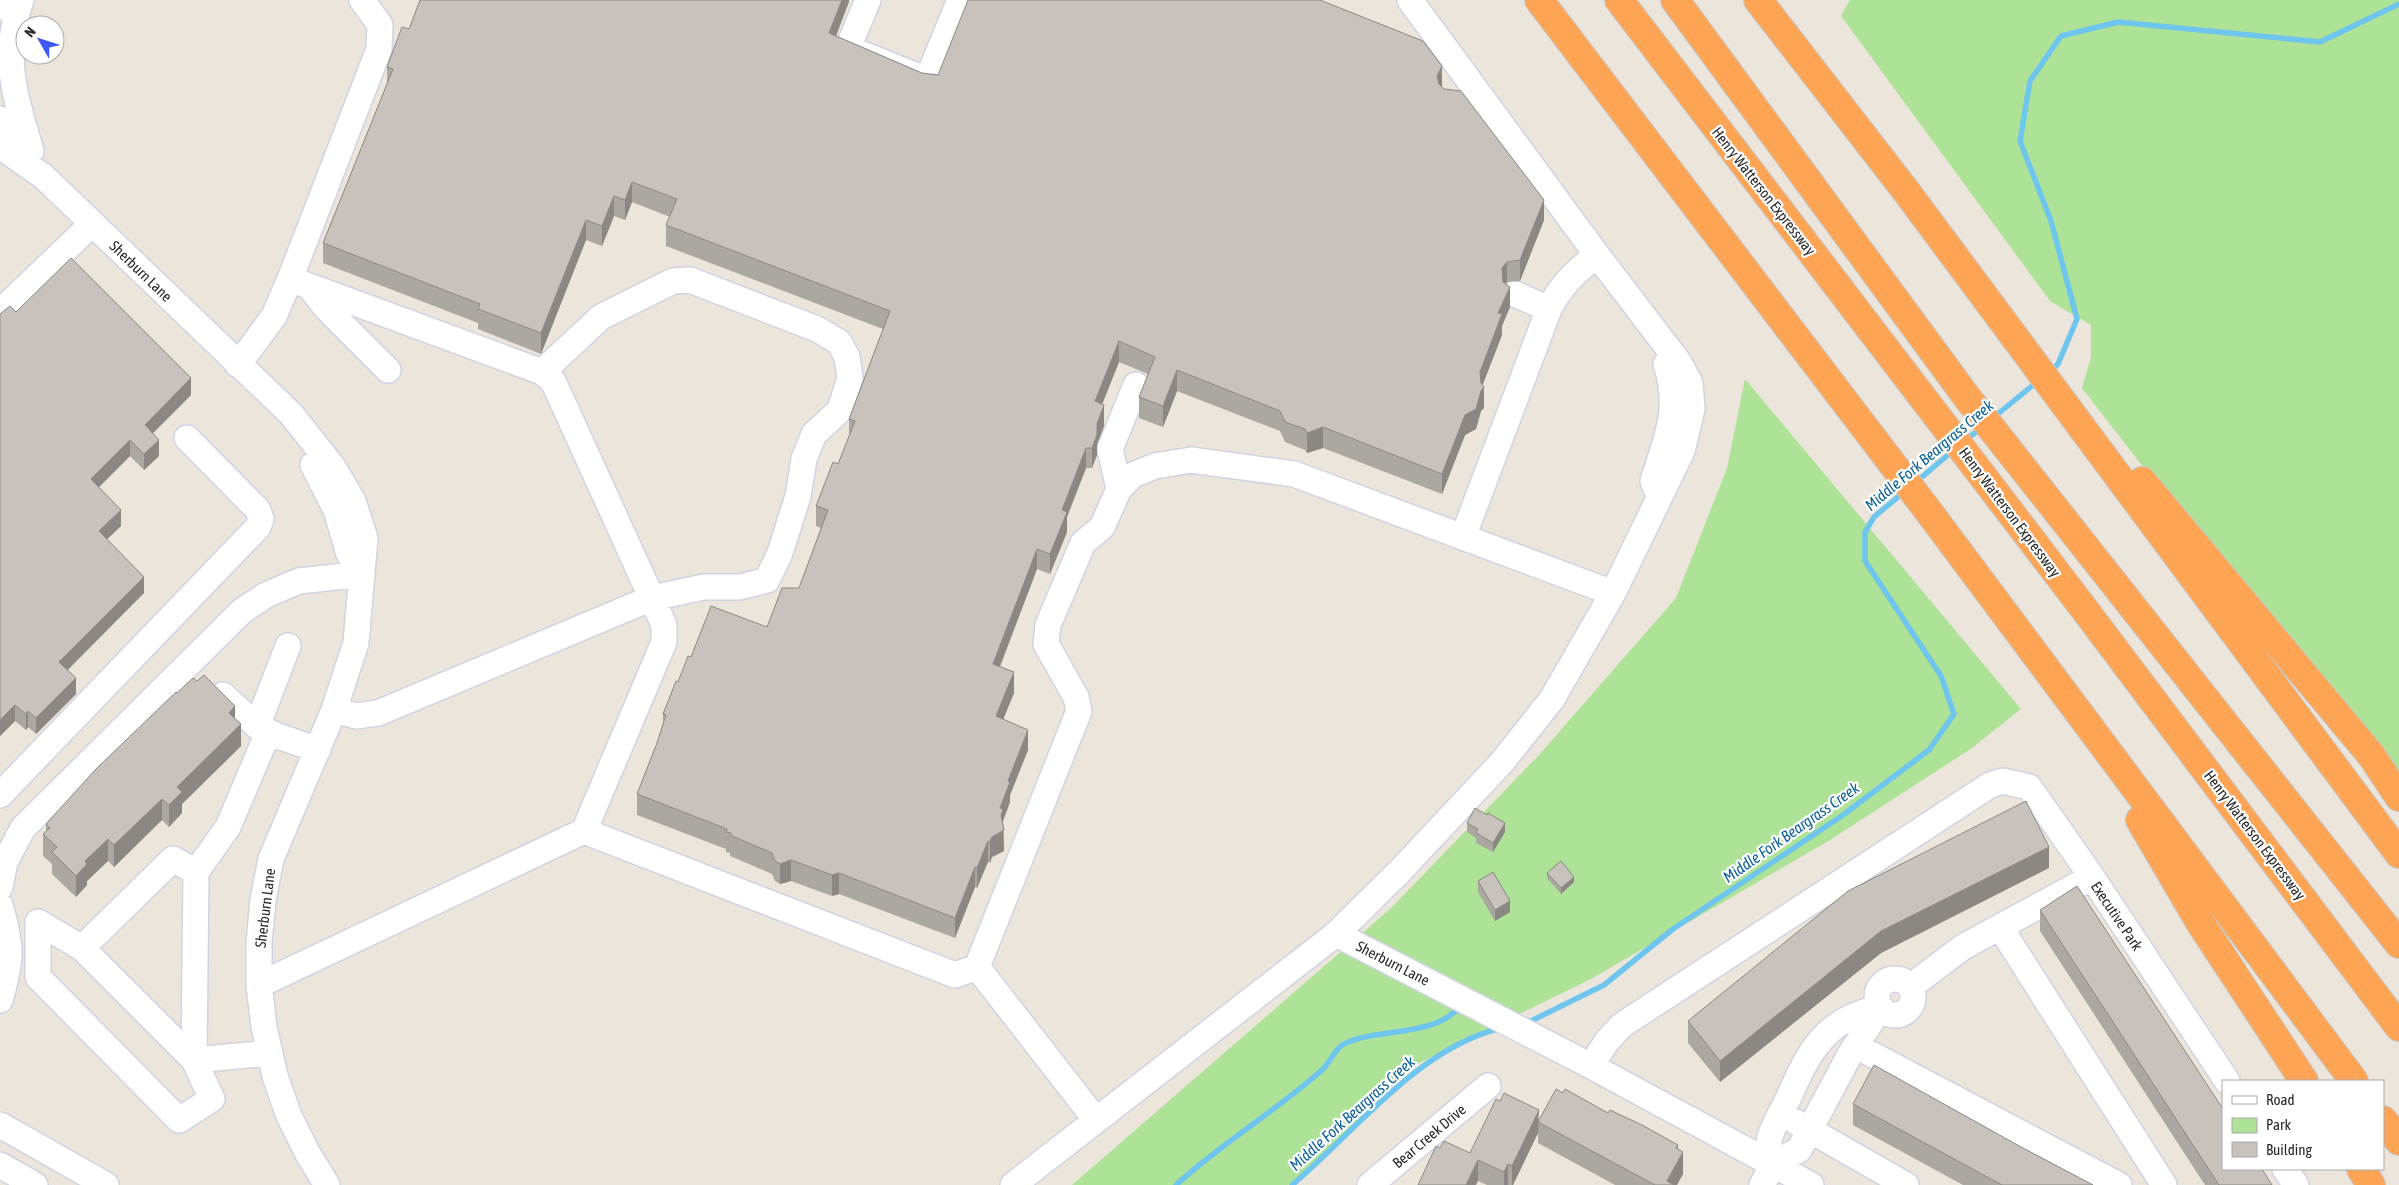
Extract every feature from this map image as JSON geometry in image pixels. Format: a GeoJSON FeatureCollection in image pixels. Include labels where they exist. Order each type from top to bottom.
{"type":"FeatureCollection","features":[{"type":"Feature","properties":{"kind":"highway"},"geometry":{"type":"LineString","coordinates":[[1539,0],[1929,512],[2353,1080]]}},
{"type":"Feature","properties":{"kind":"highway","name":"Henry Watterson Expressway"},"geometry":{"type":"LineString","coordinates":[[1619,0],[1980,472],[2399,1027]]}},
{"type":"Feature","properties":{"kind":"highway"},"geometry":{"type":"LineString","coordinates":[[1675,0],[1966,396],[2399,944]]}},
{"type":"Feature","properties":{"kind":"highway"},"geometry":{"type":"LineString","coordinates":[[1758,0],[1906,190],[2022,348],[2267,628],[2371,755],[2399,796]]}},
{"type":"Feature","properties":{"kind":"highway"},"geometry":{"type":"LineString","coordinates":[[2070,405],[2399,854]]}},
{"type":"Feature","properties":{"kind":"highway"},"geometry":{"type":"LineString","coordinates":[[2072,704],[2199,921],[2303,1080]]}},
{"type":"Feature","properties":{"kind":"highway"},"geometry":{"type":"LineString","coordinates":[[2384,1121],[2399,1141]]}},
{"type":"Feature","properties":{"kind":"highway"},"geometry":{"type":"LineString","coordinates":[[2362,1170],[2371,1185]]}},
{"type":"Feature","properties":{"kind":"street"},"geometry":{"type":"LineString","coordinates":[[0,7],[2,0]]}},
{"type":"Feature","properties":{"kind":"street"},"geometry":{"type":"LineString","coordinates":[[21,0],[13,24],[10,58],[16,98],[31,151]]}},
{"type":"Feature","properties":{"kind":"street"},"geometry":{"type":"LineString","coordinates":[[238,365],[300,283],[379,49],[380,25],[362,0]]}},
{"type":"Feature","properties":{"kind":"street"},"geometry":{"type":"LineString","coordinates":[[868,0],[848,48],[927,80],[960,0]]}},
{"type":"Feature","properties":{"kind":"street"},"geometry":{"type":"LineString","coordinates":[[1013,1185],[1336,934],[1400,871],[1503,761],[1552,698],[1613,593],[1659,499],[1653,480],[1668,435],[1674,404],[1670,375],[1659,338],[1410,0]]}},
{"type":"Feature","properties":{"kind":"street"},"geometry":{"type":"LineString","coordinates":[[1451,97],[1482,97]]}},
{"type":"Feature","properties":{"kind":"street","name":"Sherburn Lane"},"geometry":{"type":"LineString","coordinates":[[0,119],[31,151],[44,177]]}},
{"type":"Feature","properties":{"kind":"street","name":"Sherburn Lane"},"geometry":{"type":"LineString","coordinates":[[0,146],[44,177],[238,365],[247,393],[315,468],[336,510],[349,554],[362,574],[356,644],[334,710],[271,859],[263,900],[259,943],[259,985],[264,1027],[270,1053],[289,1116],[308,1154],[327,1185]]}},
{"type":"Feature","properties":{"kind":"street"},"geometry":{"type":"LineString","coordinates":[[0,312],[92,224]]}},
{"type":"Feature","properties":{"kind":"street"},"geometry":{"type":"LineString","coordinates":[[1463,537],[1549,309],[1563,284],[1597,255]]}},
{"type":"Feature","properties":{"kind":"street"},"geometry":{"type":"LineString","coordinates":[[334,710],[356,716],[378,714],[652,598],[704,587],[740,587],[767,580],[780,553],[798,496],[804,460],[814,434],[840,410],[850,378],[847,357],[838,342],[817,329],[690,280],[673,281],[600,317],[542,372]]}},
{"type":"Feature","properties":{"kind":"street"},"geometry":{"type":"LineString","coordinates":[[300,283],[388,370]]}},
{"type":"Feature","properties":{"kind":"street"},"geometry":{"type":"LineString","coordinates":[[259,985],[584,831],[664,642],[664,625],[552,381],[542,372],[300,283]]}},
{"type":"Feature","properties":{"kind":"street"},"geometry":{"type":"LineString","coordinates":[[1515,294],[1549,309]]}},
{"type":"Feature","properties":{"kind":"street"},"geometry":{"type":"LineString","coordinates":[[1119,490],[1110,448],[1136,385]]}},
{"type":"Feature","properties":{"kind":"street"},"geometry":{"type":"LineString","coordinates":[[0,795],[258,527],[261,519],[258,510],[187,438]]}},
{"type":"Feature","properties":{"kind":"street"},"geometry":{"type":"LineString","coordinates":[[584,831],[955,975],[977,967],[1079,711],[1076,697],[1046,644],[1048,626],[1082,542],[1102,527],[1119,490],[1133,475],[1155,466],[1191,460],[1294,474],[1613,593]]}},
{"type":"Feature","properties":{"kind":"street"},"geometry":{"type":"LineString","coordinates":[[0,887],[4,862],[22,828],[242,611],[266,596],[299,581],[362,574]]}},
{"type":"Feature","properties":{"kind":"street"},"geometry":{"type":"LineString","coordinates":[[194,1060],[196,872],[228,827],[264,742],[288,646]]}},
{"type":"Feature","properties":{"kind":"street"},"geometry":{"type":"LineString","coordinates":[[223,695],[266,730],[318,750]]}},
{"type":"Feature","properties":{"kind":"street"},"geometry":{"type":"LineString","coordinates":[[1591,1066],[1608,1041],[1622,1025],[1990,785],[2003,781],[2029,787],[2092,877]]}},
{"type":"Feature","properties":{"kind":"street"},"geometry":{"type":"LineString","coordinates":[[82,948],[173,859],[196,872]]}},
{"type":"Feature","properties":{"kind":"street","name":"Executive Park"},"geometry":{"type":"LineString","coordinates":[[1767,1174],[1799,1150],[1856,1046],[1880,1008],[1877,994],[1885,982],[1899,980],[1910,987],[1963,947],[2092,877],[2226,1080]]}},
{"type":"Feature","properties":{"kind":"street"},"geometry":{"type":"LineString","coordinates":[[1,914],[38,922],[82,948],[194,1060],[212,1099],[179,1120],[38,977],[38,922]]}},
{"type":"Feature","properties":{"kind":"street"},"geometry":{"type":"LineString","coordinates":[[0,1000],[9,970],[10,938],[1,914]]}},
{"type":"Feature","properties":{"kind":"street"},"geometry":{"type":"LineString","coordinates":[[2000,927],[2164,1185]]}},
{"type":"Feature","properties":{"kind":"street","name":"Sherburn Lane"},"geometry":{"type":"LineString","coordinates":[[1336,934],[1591,1066],[1767,1174],[1811,1185]]}},
{"type":"Feature","properties":{"kind":"street"},"geometry":{"type":"LineString","coordinates":[[977,967],[1096,1120]]}},
{"type":"Feature","properties":{"kind":"street"},"geometry":{"type":"LineString","coordinates":[[1767,1174],[1769,1140],[1804,1061],[1819,1040],[1858,1012],[1880,1008]]}},
{"type":"Feature","properties":{"kind":"street"},"geometry":{"type":"LineString","coordinates":[[1856,1046],[2119,1185]]}},
{"type":"Feature","properties":{"kind":"street"},"geometry":{"type":"LineString","coordinates":[[194,1060],[270,1053]]}},
{"type":"Feature","properties":{"kind":"street","name":"Bear Creek Drive"},"geometry":{"type":"LineString","coordinates":[[1370,1185],[1488,1086]]}},
{"type":"Feature","properties":{"kind":"street"},"geometry":{"type":"LineString","coordinates":[[1781,1113],[1906,1185]]}},
{"type":"Feature","properties":{"kind":"street"},"geometry":{"type":"LineString","coordinates":[[0,1125],[106,1185]]}},
{"type":"Feature","properties":{"kind":"street"},"geometry":{"type":"LineString","coordinates":[[0,1165],[35,1185]]}},
{"type":"Feature","properties":{"kind":"street"},"geometry":{"type":"LineString","coordinates":[[2286,1170],[2296,1185]]}},
{"type":"Feature","properties":{"kind":"green space"},"geometry":{"type":"Polygon","coordinates":[[[1850,0],[2399,0],[2399,775],[2184,520],[2082,388],[2091,357],[2091,325],[2050,301],[1841,16],[1850,0]]]}},
{"type":"Feature","properties":{"kind":"green space"},"geometry":{"type":"Polygon","coordinates":[[[1745,379],[2021,709],[1972,748],[1830,840],[1591,979],[1409,1068],[1316,1162],[1288,1185],[1072,1185],[1390,909],[1539,755],[1676,598],[1727,468],[1745,379]]]}},
{"type":"Feature","properties":{"kind":"building"},"geometry":{"type":"Polygon","coordinates":[[[420,0],[842,0],[829,33],[922,73],[938,75],[968,0],[1320,0],[1423,41],[1442,66],[1437,76],[1439,84],[1444,89],[1461,91],[1544,200],[1520,260],[1507,262],[1502,268],[1503,282],[1510,287],[1498,313],[1502,314],[1480,372],[1481,383],[1484,387],[1476,409],[1465,415],[1442,474],[1323,427],[1307,433],[1305,429],[1285,422],[1280,411],[1177,370],[1163,406],[1139,397],[1155,357],[1119,341],[1095,401],[1104,405],[1097,424],[1097,435],[1092,448],[1086,448],[1062,510],[1067,512],[1050,554],[1037,549],[993,664],[1014,672],[996,716],[1028,730],[1008,781],[1010,782],[1000,808],[1003,809],[1001,816],[1004,830],[992,837],[990,842],[988,841],[977,868],[975,867],[955,918],[839,873],[832,875],[791,860],[780,864],[775,861],[772,853],[730,835],[731,833],[726,832],[727,829],[637,794],[657,743],[666,715],[663,714],[688,656],[691,657],[711,606],[767,627],[782,588],[799,588],[828,510],[816,506],[833,462],[838,464],[855,421],[849,419],[890,311],[666,225],[677,199],[632,182],[625,200],[614,196],[602,226],[586,220],[541,333],[478,309],[480,304],[323,243],[393,69],[387,67],[402,27],[409,29],[420,0]]]}},
{"type":"Feature","properties":{"kind":"building"},"geometry":{"type":"Polygon","coordinates":[[[71,258],[191,378],[145,425],[159,440],[144,454],[130,440],[91,479],[121,510],[99,531],[144,577],[59,662],[76,678],[36,718],[28,711],[26,714],[15,705],[0,720],[0,314],[10,306],[16,312],[71,258]]]}},
{"type":"Feature","properties":{"kind":"building"},"geometry":{"type":"Polygon","coordinates":[[[204,675],[235,706],[229,713],[241,724],[177,787],[182,792],[169,805],[162,799],[114,845],[108,839],[85,861],[87,864],[76,876],[52,852],[57,847],[43,834],[50,828],[46,824],[96,769],[176,692],[193,678],[197,681],[204,675]]]}},
{"type":"Feature","properties":{"kind":"building"},"geometry":{"type":"Polygon","coordinates":[[[2026,801],[2049,847],[1881,931],[1720,1061],[1688,1021],[1848,891],[2026,801]]]}},
{"type":"Feature","properties":{"kind":"building"},"geometry":{"type":"Polygon","coordinates":[[[1475,808],[1505,823],[1493,843],[1476,833],[1478,829],[1467,823],[1475,808]]]}},
{"type":"Feature","properties":{"kind":"building"},"geometry":{"type":"Polygon","coordinates":[[[1561,861],[1574,877],[1561,888],[1547,873],[1561,861]]]}},
{"type":"Feature","properties":{"kind":"building"},"geometry":{"type":"Polygon","coordinates":[[[1493,872],[1510,901],[1495,910],[1478,881],[1493,872]]]}},
{"type":"Feature","properties":{"kind":"building"},"geometry":{"type":"Polygon","coordinates":[[[2077,886],[2222,1107],[2222,1170],[2263,1170],[2272,1185],[2219,1185],[2040,910],[2077,886]]]}},
{"type":"Feature","properties":{"kind":"building"},"geometry":{"type":"Polygon","coordinates":[[[1874,1065],[2093,1185],[2002,1185],[1853,1104],[1874,1065]]]}},
{"type":"Feature","properties":{"kind":"building"},"geometry":{"type":"Polygon","coordinates":[[[1556,1089],[1563,1093],[1565,1089],[1608,1113],[1610,1110],[1678,1145],[1676,1148],[1683,1152],[1667,1181],[1674,1185],[1655,1185],[1538,1122],[1556,1089]]]}},
{"type":"Feature","properties":{"kind":"building"},"geometry":{"type":"Polygon","coordinates":[[[1504,1093],[1539,1110],[1512,1166],[1508,1164],[1504,1172],[1478,1160],[1466,1185],[1418,1185],[1436,1146],[1440,1148],[1444,1141],[1470,1153],[1496,1099],[1500,1101],[1504,1093]]]}},
{"type":"Feature","properties":{"kind":"waterway","name":"Middle Fork Beargrass Creek"},"geometry":{"type":"LineString","coordinates":[[2049,372],[2058,364],[2077,319],[2051,221],[2020,141],[2030,81],[2061,36],[2118,22],[2320,42],[2399,4]]}},
{"type":"Feature","properties":{"kind":"waterway","name":"Middle Fork Beargrass Creek"},"geometry":{"type":"LineString","coordinates":[[1993,418],[2038,381]]}},
{"type":"Feature","properties":{"kind":"waterway","name":"Middle Fork Beargrass Creek"},"geometry":{"type":"LineString","coordinates":[[1966,440],[1982,427]]}},
{"type":"Feature","properties":{"kind":"waterway","name":"Middle Fork Beargrass Creek"},"geometry":{"type":"LineString","coordinates":[[1916,482],[1955,449]]}},
{"type":"Feature","properties":{"kind":"waterway","name":"Middle Fork Beargrass Creek"},"geometry":{"type":"LineString","coordinates":[[1524,1023],[1604,985],[1673,929],[1843,815],[1929,750],[1954,714],[1941,676],[1865,561],[1865,532],[1874,517],[1905,491]]}},
{"type":"Feature","properties":{"kind":"waterway"},"geometry":{"type":"LineString","coordinates":[[1176,1185],[1304,1085],[1325,1067],[1335,1052],[1344,1044],[1373,1035],[1421,1028],[1449,1016],[1460,1006]]}},
{"type":"Feature","properties":{"kind":"waterway","name":"Middle Fork Beargrass Creek"},"geometry":{"type":"LineString","coordinates":[[1292,1185],[1415,1072],[1471,1038],[1501,1028]]}}]}
